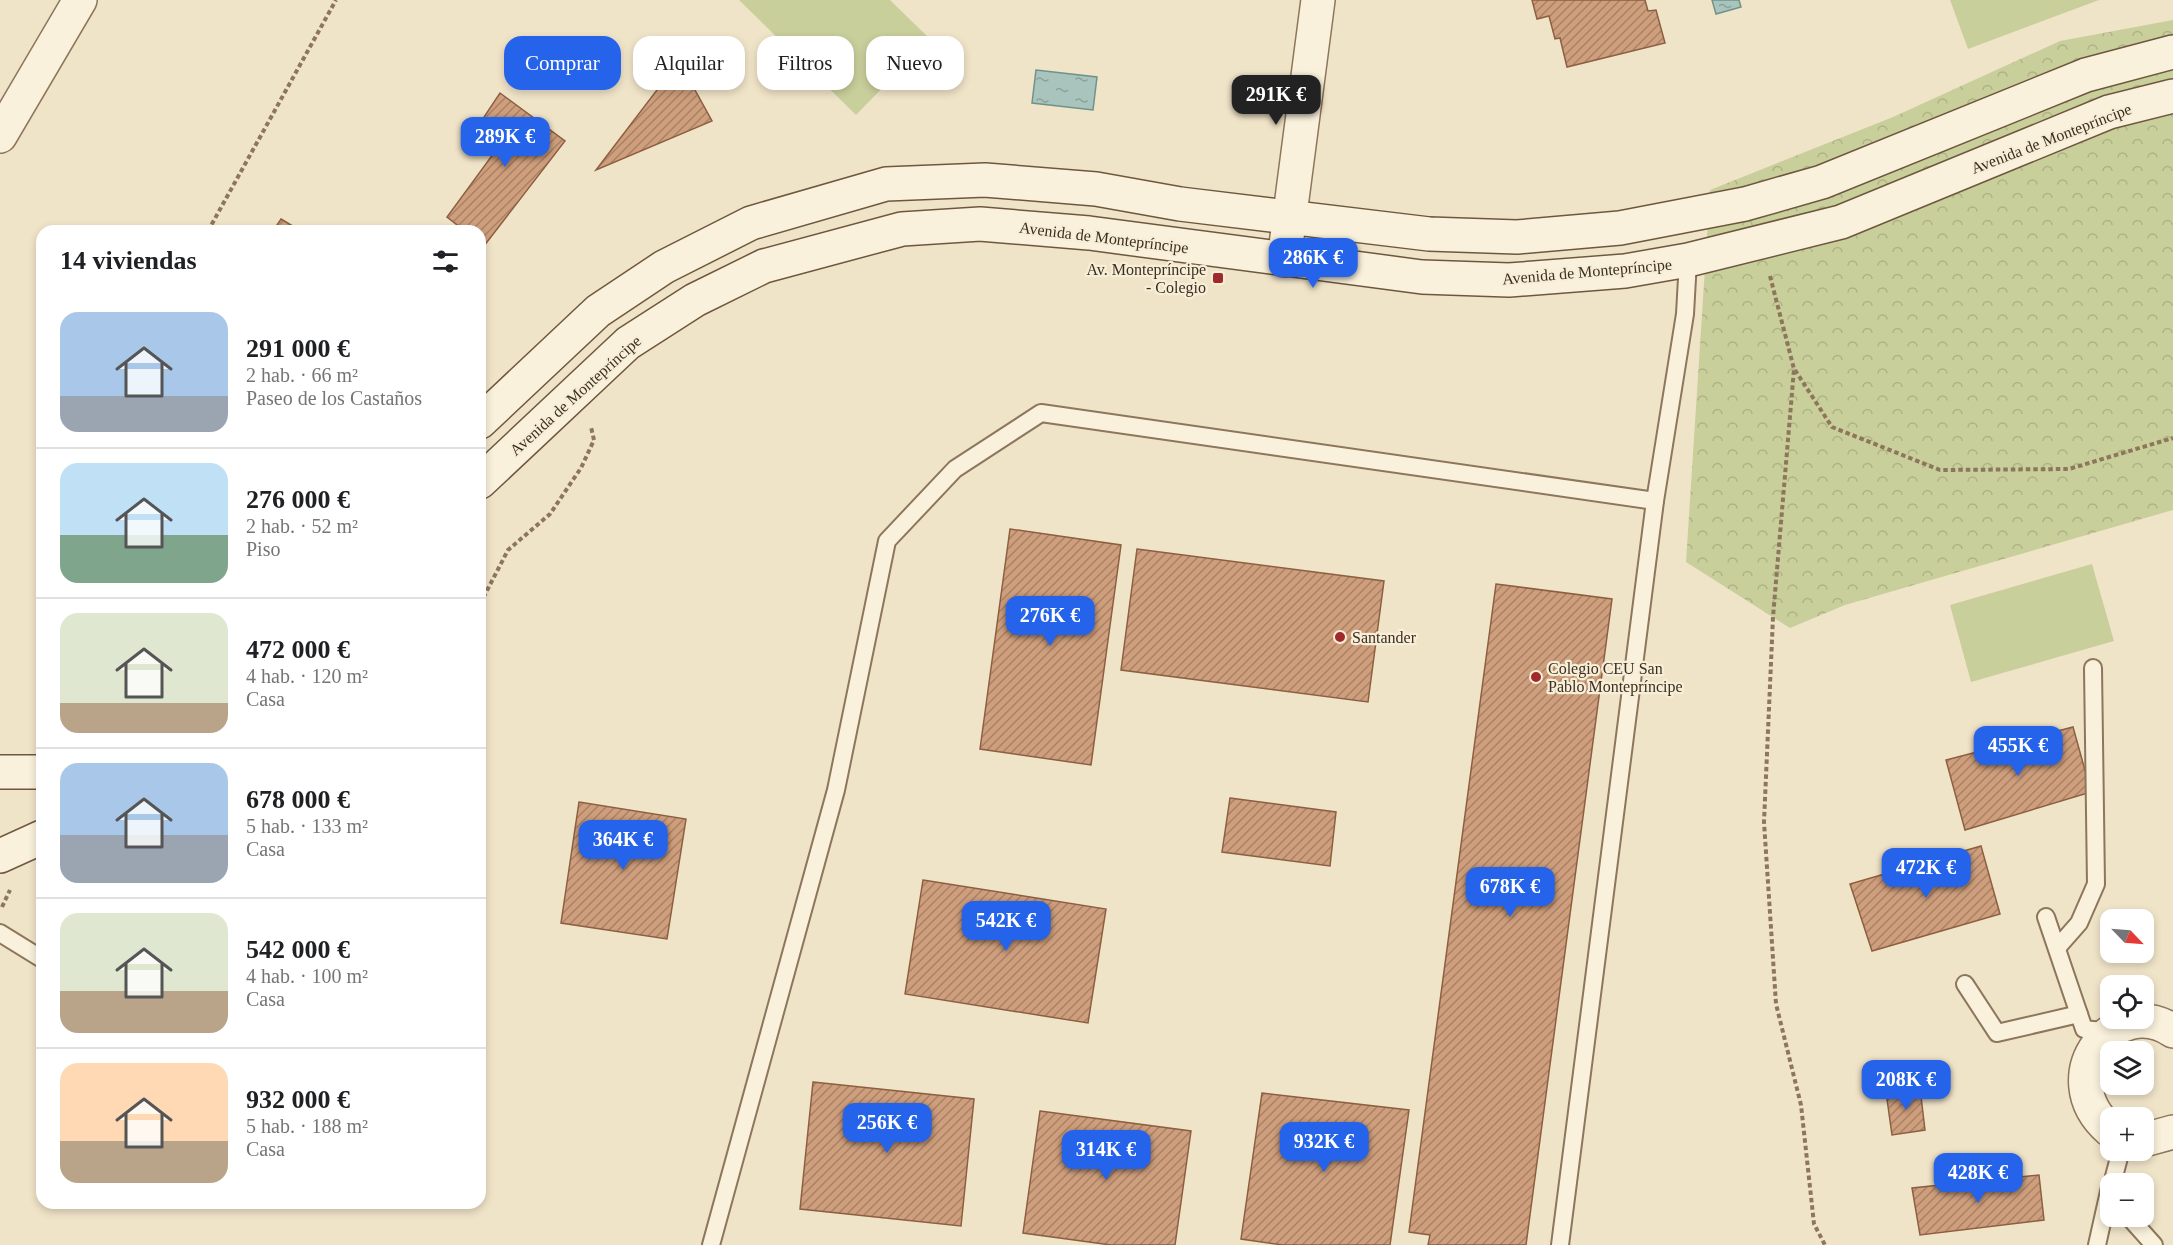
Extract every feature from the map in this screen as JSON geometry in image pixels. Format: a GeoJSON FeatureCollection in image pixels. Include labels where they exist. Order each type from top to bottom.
{"type":"FeatureCollection","features":[{"type":"Feature","properties":{"kind":"street"},"geometry":{"type":"LineString","coordinates":[[0,136],[80,0]]}},
{"type":"Feature","properties":{"kind":"street"},"geometry":{"type":"LineString","coordinates":[[1284,260],[1318,0]]}},
{"type":"Feature","properties":{"kind":"street"},"geometry":{"type":"LineString","coordinates":[[486,416],[598,311],[664,267],[751,223],[886,184],[985,180],[1085,188],[1180,204],[1429,234],[1517,237],[1620,228],[1744,204],[1822,183],[2086,75],[2173,52]]}},
{"type":"Feature","properties":{"kind":"street","name":"Avenida de Montepríncipe"},"geometry":{"type":"LineString","coordinates":[[486,476],[628,343],[695,300],[764,266],[902,229],[980,224],[1089,232],[1284,260],[1422,276],[1509,280],[1625,270],[1688,260],[1841,222],[2109,112],[2173,96]]}},
{"type":"Feature","properties":{"kind":"street"},"geometry":{"type":"LineString","coordinates":[[0,772],[36,772]]}},
{"type":"Feature","properties":{"kind":"street"},"geometry":{"type":"LineString","coordinates":[[0,856],[36,840]]}},
{"type":"Feature","properties":{"kind":"street"},"geometry":{"type":"LineString","coordinates":[[2100,1121],[2089,1104],[2084,1084],[2087,1065],[2096,1047],[2110,1032],[2128,1024],[2148,1022],[2173,1031]]}},
{"type":"Feature","properties":{"kind":"street"},"geometry":{"type":"LineString","coordinates":[[2154,1137],[2173,1132]]}},
{"type":"Feature","properties":{"kind":"lane"},"geometry":{"type":"LineString","coordinates":[[1560,1245],[1655,501],[1685,314],[1688,260]]}},
{"type":"Feature","properties":{"kind":"lane"},"geometry":{"type":"LineString","coordinates":[[711,1245],[836,790],[887,541],[955,469],[1041,413],[1655,501]]}},
{"type":"Feature","properties":{"kind":"lane"},"geometry":{"type":"LineString","coordinates":[[2057,948],[2079,923],[2096,884],[2093,668]]}},
{"type":"Feature","properties":{"kind":"lane"},"geometry":{"type":"LineString","coordinates":[[2046,917],[2084,1029],[2110,1032]]}},
{"type":"Feature","properties":{"kind":"lane"},"geometry":{"type":"LineString","coordinates":[[0,933],[36,955]]}},
{"type":"Feature","properties":{"kind":"lane"},"geometry":{"type":"LineString","coordinates":[[1965,984],[1997,1033],[2079,1014]]}},
{"type":"Feature","properties":{"kind":"lane"},"geometry":{"type":"LineString","coordinates":[[2097,1245],[2101,1227]]}},
{"type":"Feature","properties":{"kind":"lane"},"geometry":{"type":"LineString","coordinates":[[2138,1227],[2154,1245]]}},
{"type":"Feature","properties":{"kind":"path"},"geometry":{"type":"LineString","coordinates":[[211,225],[336,0]]}},
{"type":"Feature","properties":{"kind":"path"},"geometry":{"type":"LineString","coordinates":[[1761,243],[1794,369],[1832,427],[1940,470],[2069,469],[2173,438]]}},
{"type":"Feature","properties":{"kind":"path"},"geometry":{"type":"LineString","coordinates":[[1794,369],[1773,617],[1764,822],[1776,1004],[1801,1105],[1814,1224],[1825,1245]]}},
{"type":"Feature","properties":{"kind":"path"},"geometry":{"type":"LineString","coordinates":[[486,592],[508,550],[550,514],[581,468],[594,440],[581,386]]}},
{"type":"Feature","properties":{"kind":"green space"},"geometry":{"type":"Polygon","coordinates":[[[739,0],[890,0],[927,36],[866,36],[866,90],[880,90],[856,115],[831,90],[854,90],[854,36],[776,36],[739,0]]]}},
{"type":"Feature","properties":{"kind":"green space"},"geometry":{"type":"Polygon","coordinates":[[[1950,0],[2099,0],[1968,49],[1950,0]]]}},
{"type":"Feature","properties":{"kind":"green space"},"geometry":{"type":"Polygon","coordinates":[[[2173,20],[2173,510],[1845,605],[1790,628],[1686,562],[1710,190],[1893,117],[2060,41],[2173,20]]]}},
{"type":"Feature","properties":{"kind":"green space"},"geometry":{"type":"Polygon","coordinates":[[[2092,564],[2114,641],[1971,682],[1950,605],[2092,564]]]}},
{"type":"Feature","properties":{"kind":"water"},"geometry":{"type":"Polygon","coordinates":[[[1712,0],[1739,0],[1741,7],[1716,14],[1712,0]]]}},
{"type":"Feature","properties":{"kind":"water"},"geometry":{"type":"Polygon","coordinates":[[[1036,70],[1097,77],[1093,110],[1032,103],[1036,70]]]}},
{"type":"Feature","properties":{"kind":"building"},"geometry":{"type":"Polygon","coordinates":[[[1532,0],[1645,0],[1648,11],[1656,10],[1665,43],[1567,67],[1560,38],[1555,39],[1549,16],[1537,19],[1532,0]]]}},
{"type":"Feature","properties":{"kind":"building"},"geometry":{"type":"Polygon","coordinates":[[[657,90],[695,90],[712,121],[596,170],[657,90]]]}},
{"type":"Feature","properties":{"kind":"building"},"geometry":{"type":"Polygon","coordinates":[[[500,93],[565,141],[486,243],[486,225],[457,225],[447,217],[502,142],[478,126],[500,93]]]}},
{"type":"Feature","properties":{"kind":"building"},"geometry":{"type":"Polygon","coordinates":[[[281,219],[291,225],[277,225],[281,219]]]}},
{"type":"Feature","properties":{"kind":"building"},"geometry":{"type":"Polygon","coordinates":[[[1010,529],[1121,545],[1091,765],[980,749],[1010,529]]]}},
{"type":"Feature","properties":{"kind":"building"},"geometry":{"type":"Polygon","coordinates":[[[1137,549],[1384,581],[1368,702],[1121,670],[1137,549]]]}},
{"type":"Feature","properties":{"kind":"building"},"geometry":{"type":"Polygon","coordinates":[[[1496,584],[1612,599],[1526,1245],[1428,1245],[1430,1235],[1409,1232],[1496,584]]]}},
{"type":"Feature","properties":{"kind":"building"},"geometry":{"type":"Polygon","coordinates":[[[2073,727],[2091,792],[1965,830],[1946,760],[2073,727]]]}},
{"type":"Feature","properties":{"kind":"building"},"geometry":{"type":"Polygon","coordinates":[[[1230,798],[1336,812],[1330,866],[1222,852],[1230,798]]]}},
{"type":"Feature","properties":{"kind":"building"},"geometry":{"type":"Polygon","coordinates":[[[579,802],[686,819],[667,939],[561,923],[579,802]]]}},
{"type":"Feature","properties":{"kind":"building"},"geometry":{"type":"Polygon","coordinates":[[[1981,846],[2000,914],[1872,951],[1850,884],[1981,846]]]}},
{"type":"Feature","properties":{"kind":"building"},"geometry":{"type":"Polygon","coordinates":[[[923,880],[1106,909],[1088,1023],[905,994],[923,880]]]}},
{"type":"Feature","properties":{"kind":"building"},"geometry":{"type":"Polygon","coordinates":[[[813,1082],[974,1099],[961,1226],[800,1209],[813,1082]]]}},
{"type":"Feature","properties":{"kind":"building"},"geometry":{"type":"Polygon","coordinates":[[[1920,1088],[1925,1130],[1892,1135],[1886,1092],[1920,1088]]]}},
{"type":"Feature","properties":{"kind":"building"},"geometry":{"type":"Polygon","coordinates":[[[1262,1093],[1409,1110],[1390,1245],[1283,1245],[1241,1239],[1262,1093]]]}},
{"type":"Feature","properties":{"kind":"building"},"geometry":{"type":"Polygon","coordinates":[[[1040,1111],[1191,1131],[1175,1245],[1111,1245],[1023,1233],[1040,1111]]]}},
{"type":"Feature","properties":{"kind":"building"},"geometry":{"type":"Polygon","coordinates":[[[2039,1175],[2044,1220],[1920,1235],[1912,1188],[2039,1175]]]}},
{"type":"Feature","properties":{"kind":"place","name":"Av. Montepríncipe - Colegio"},"geometry":{"type":"Point","coordinates":[1218,278]}},
{"type":"Feature","properties":{"kind":"place","name":"Santander"},"geometry":{"type":"Point","coordinates":[1340,637]}},
{"type":"Feature","properties":{"kind":"place","name":"Colegio CEU San Pablo Montepríncipe"},"geometry":{"type":"Point","coordinates":[1536,677]}}]}
